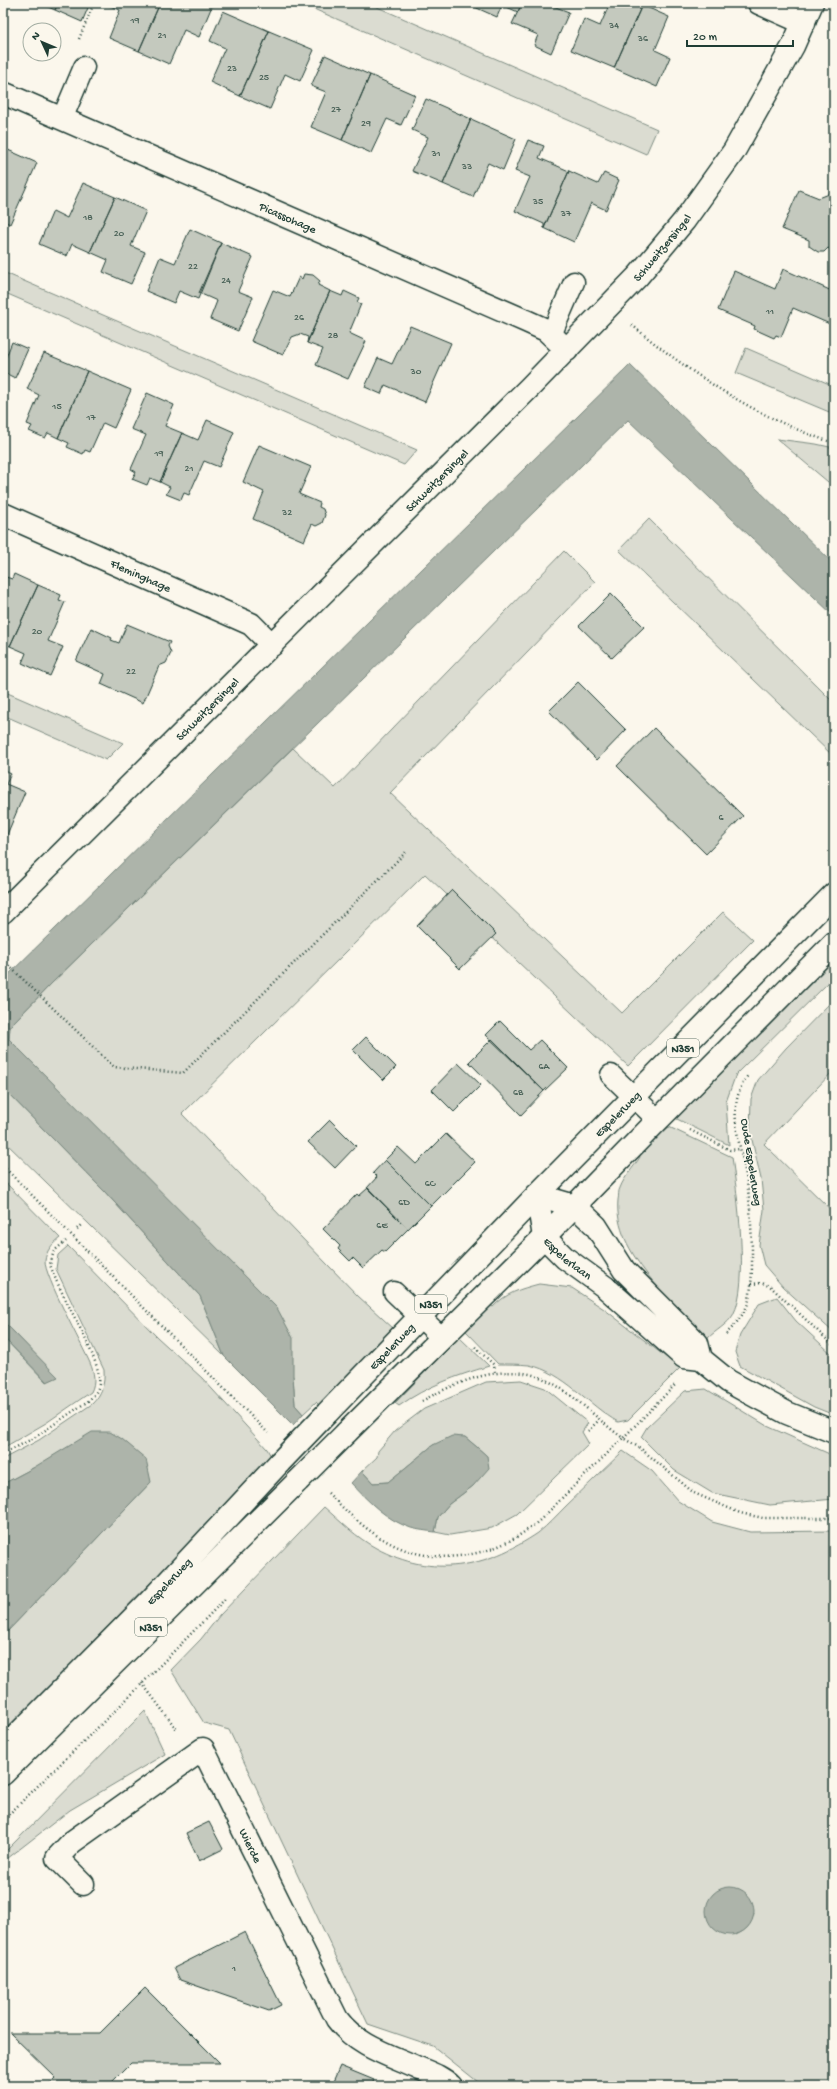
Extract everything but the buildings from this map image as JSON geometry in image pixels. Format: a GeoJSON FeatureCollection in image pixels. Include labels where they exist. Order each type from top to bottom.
{"type":"FeatureCollection","features":[{"type":"Feature","properties":{"kind":"main road"},"geometry":{"type":"LineString","coordinates":[[759,3],[808,13]]}},
{"type":"Feature","properties":{"kind":"main road","name":"Schweitzersingel"},"geometry":{"type":"LineString","coordinates":[[3,912],[272,645],[638,276],[662,249],[709,188],[734,151],[756,114],[808,13]]}},
{"type":"Feature","properties":{"kind":"main road","name":"Picassohage"},"geometry":{"type":"LineString","coordinates":[[3,93],[526,321],[551,335],[566,350]]}},
{"type":"Feature","properties":{"kind":"main road","name":"Fleminghage"},"geometry":{"type":"LineString","coordinates":[[3,514],[251,624],[272,645]]}},
{"type":"Feature","properties":{"kind":"main road","name":"Espelerweg"},"geometry":{"type":"LineString","coordinates":[[3,1749],[149,1602],[419,1316],[537,1195],[832,900]]}},
{"type":"Feature","properties":{"kind":"main road","name":"Espelerweg"},"geometry":{"type":"LineString","coordinates":[[3,1774],[575,1206],[658,1120],[834,943]]}},
{"type":"Feature","properties":{"kind":"main road"},"geometry":{"type":"LineString","coordinates":[[537,1195],[575,1206],[596,1226],[624,1270],[697,1343],[701,1359]]}},
{"type":"Feature","properties":{"kind":"main road","name":"Espelerlaan"},"geometry":{"type":"LineString","coordinates":[[537,1195],[544,1237],[565,1258],[605,1287],[684,1357],[701,1359],[728,1380],[757,1397],[787,1413],[834,1432]]}},
{"type":"Feature","properties":{"kind":"main road","name":"Wierde"},"geometry":{"type":"LineString","coordinates":[[83,1884],[52,1862],[72,1842],[203,1749],[336,2020],[352,2037],[365,2045],[438,2076],[451,2086]]}},
{"type":"Feature","properties":{"kind":"lane"},"geometry":{"type":"LineString","coordinates":[[62,119],[84,67]]}},
{"type":"Feature","properties":{"kind":"lane"},"geometry":{"type":"LineString","coordinates":[[551,335],[574,282]]}},
{"type":"Feature","properties":{"kind":"lane"},"geometry":{"type":"LineString","coordinates":[[611,1075],[658,1120]]}},
{"type":"Feature","properties":{"kind":"lane"},"geometry":{"type":"LineString","coordinates":[[394,1292],[442,1338]]}},
{"type":"Feature","properties":{"kind":"path"},"geometry":{"type":"LineString","coordinates":[[78,39],[94,3]]}},
{"type":"Feature","properties":{"kind":"path"},"geometry":{"type":"LineString","coordinates":[[631,325],[677,360],[730,396],[792,427],[834,443]]}},
{"type":"Feature","properties":{"kind":"path"},"geometry":{"type":"LineString","coordinates":[[3,960],[114,1067],[183,1073],[406,852]]}},
{"type":"Feature","properties":{"kind":"path","name":"Oude Espelerweg"},"geometry":{"type":"LineString","coordinates":[[735,1325],[748,1305],[751,1284],[750,1217],[747,1182],[740,1150],[735,1115],[741,1085],[752,1071]]}},
{"type":"Feature","properties":{"kind":"path"},"geometry":{"type":"LineString","coordinates":[[686,1128],[730,1150],[740,1150]]}},
{"type":"Feature","properties":{"kind":"path"},"geometry":{"type":"LineString","coordinates":[[3,1166],[72,1235]]}},
{"type":"Feature","properties":{"kind":"path"},"geometry":{"type":"LineString","coordinates":[[77,1229],[81,1225]]}},
{"type":"Feature","properties":{"kind":"path"},"geometry":{"type":"LineString","coordinates":[[3,1454],[34,1438],[88,1402],[93,1397],[99,1384],[94,1359],[50,1264],[54,1251],[66,1241]]}},
{"type":"Feature","properties":{"kind":"path"},"geometry":{"type":"LineString","coordinates":[[751,1284],[762,1283],[771,1287],[834,1346]]}},
{"type":"Feature","properties":{"kind":"path"},"geometry":{"type":"LineString","coordinates":[[472,1344],[494,1365],[495,1374]]}},
{"type":"Feature","properties":{"kind":"path"},"geometry":{"type":"LineString","coordinates":[[421,1402],[455,1386],[495,1374],[512,1372],[542,1378],[560,1388],[599,1420],[623,1438],[640,1448],[694,1493],[740,1513],[763,1518],[834,1518]]}},
{"type":"Feature","properties":{"kind":"path"},"geometry":{"type":"LineString","coordinates":[[611,1451],[675,1385]]}},
{"type":"Feature","properties":{"kind":"path"},"geometry":{"type":"LineString","coordinates":[[588,1431],[599,1420]]}},
{"type":"Feature","properties":{"kind":"path"},"geometry":{"type":"LineString","coordinates":[[3,1820],[142,1684],[213,1611]]}},
{"type":"Feature","properties":{"kind":"path"},"geometry":{"type":"LineString","coordinates":[[142,1684],[179,1732]]}},
{"type":"Feature","properties":{"kind":"shaded area"},"geometry":{"type":"Polygon","coordinates":[[[300,3],[368,3],[657,129],[646,154],[300,3]]]}},
{"type":"Feature","properties":{"kind":"shaded area"},"geometry":{"type":"Polygon","coordinates":[[[3,272],[417,450],[404,465],[3,292],[3,272]]]}},
{"type":"Feature","properties":{"kind":"shaded area"},"geometry":{"type":"Polygon","coordinates":[[[746,348],[834,386],[834,414],[736,373],[746,348]]]}},
{"type":"Feature","properties":{"kind":"shaded area"},"geometry":{"type":"Polygon","coordinates":[[[630,365],[834,564],[834,616],[628,420],[51,984],[10,1026],[9,1039],[277,1308],[293,1338],[295,1405],[303,1414],[293,1425],[224,1356],[200,1296],[105,1192],[3,1088],[3,980],[630,365]]]}},
{"type":"Feature","properties":{"kind":"shaded area"},"geometry":{"type":"Polygon","coordinates":[[[777,439],[834,448],[834,487],[777,439]]]}},
{"type":"Feature","properties":{"kind":"shaded area"},"geometry":{"type":"Polygon","coordinates":[[[649,519],[834,703],[834,757],[619,550],[649,519]]]}},
{"type":"Feature","properties":{"kind":"shaded area"},"geometry":{"type":"Polygon","coordinates":[[[564,551],[595,582],[390,793],[622,1013],[723,912],[753,940],[628,1066],[425,874],[182,1114],[358,1296],[394,1329],[321,1407],[316,1402],[303,1414],[295,1405],[293,1376],[9,1039],[10,1026],[51,984],[293,748],[335,788],[564,551]]]}},
{"type":"Feature","properties":{"kind":"shaded area"},"geometry":{"type":"Polygon","coordinates":[[[3,691],[123,743],[106,760],[3,715],[3,691]]]}},
{"type":"Feature","properties":{"kind":"shaded area"},"geometry":{"type":"Polygon","coordinates":[[[834,965],[834,977],[736,1074],[726,1102],[729,1145],[675,1118],[822,967],[834,965]]]}},
{"type":"Feature","properties":{"kind":"shaded area"},"geometry":{"type":"Polygon","coordinates":[[[834,999],[834,1070],[764,1144],[834,1213],[834,1333],[783,1287],[764,1265],[759,1245],[764,1210],[761,1179],[750,1131],[751,1099],[758,1080],[786,1048],[834,999]]]}},
{"type":"Feature","properties":{"kind":"shaded area"},"geometry":{"type":"Polygon","coordinates":[[[3,1088],[105,1192],[200,1296],[224,1356],[3,1140],[3,1088]]]}},
{"type":"Feature","properties":{"kind":"shaded area"},"geometry":{"type":"Polygon","coordinates":[[[669,1127],[732,1157],[741,1238],[741,1282],[738,1301],[733,1315],[725,1324],[708,1338],[648,1276],[635,1258],[625,1239],[619,1220],[619,1191],[624,1180],[640,1157],[638,1153],[669,1127]]]}},
{"type":"Feature","properties":{"kind":"shaded area"},"geometry":{"type":"Polygon","coordinates":[[[3,1180],[60,1238],[48,1251],[45,1261],[46,1269],[90,1363],[94,1381],[91,1392],[46,1423],[3,1448],[3,1337],[46,1382],[57,1377],[3,1321],[3,1180]]]}},
{"type":"Feature","properties":{"kind":"shaded area"},"geometry":{"type":"Polygon","coordinates":[[[68,1246],[157,1337],[202,1378],[267,1449],[272,1458],[38,1698],[3,1731],[3,1636],[151,1482],[33,1468],[3,1484],[3,1459],[39,1440],[92,1404],[102,1388],[104,1370],[56,1269],[58,1255],[68,1246]]]}},
{"type":"Feature","properties":{"kind":"shaded area"},"geometry":{"type":"Polygon","coordinates":[[[539,1284],[572,1288],[604,1309],[680,1368],[628,1420],[618,1422],[565,1382],[542,1369],[529,1365],[498,1364],[465,1330],[489,1304],[493,1307],[503,1298],[514,1292],[539,1284]]]}},
{"type":"Feature","properties":{"kind":"shaded area"},"geometry":{"type":"Polygon","coordinates":[[[777,1297],[796,1321],[834,1356],[834,1415],[814,1407],[740,1366],[735,1352],[740,1335],[759,1304],[777,1297]]]}},
{"type":"Feature","properties":{"kind":"shaded area"},"geometry":{"type":"Polygon","coordinates":[[[3,1321],[58,1377],[47,1382],[3,1337],[3,1321]]]}},
{"type":"Feature","properties":{"kind":"shaded area"},"geometry":{"type":"Polygon","coordinates":[[[459,1337],[489,1366],[442,1382],[399,1406],[395,1403],[459,1337]]]}},
{"type":"Feature","properties":{"kind":"shaded area"},"geometry":{"type":"Polygon","coordinates":[[[521,1380],[545,1388],[588,1423],[582,1432],[589,1444],[517,1514],[492,1528],[450,1535],[435,1532],[438,1517],[449,1504],[473,1486],[487,1456],[465,1437],[433,1445],[388,1482],[373,1483],[362,1471],[377,1457],[378,1451],[395,1431],[424,1409],[486,1382],[521,1380]]]}},
{"type":"Feature","properties":{"kind":"shaded area"},"geometry":{"type":"Polygon","coordinates":[[[706,1389],[767,1426],[834,1456],[834,1499],[770,1505],[712,1493],[674,1470],[641,1437],[647,1427],[685,1391],[706,1389]]]}},
{"type":"Feature","properties":{"kind":"shaded area"},"geometry":{"type":"Polygon","coordinates":[[[92,1432],[110,1432],[122,1439],[146,1459],[151,1482],[3,1636],[3,1484],[33,1468],[92,1432]]]}},
{"type":"Feature","properties":{"kind":"shaded area"},"geometry":{"type":"Polygon","coordinates":[[[452,1436],[465,1437],[477,1447],[487,1456],[489,1468],[473,1486],[449,1504],[438,1517],[435,1532],[411,1528],[393,1520],[371,1503],[351,1483],[362,1471],[373,1483],[388,1482],[433,1445],[452,1436]]]}},
{"type":"Feature","properties":{"kind":"shaded area"},"geometry":{"type":"Polygon","coordinates":[[[623,1451],[652,1471],[678,1501],[712,1522],[750,1532],[834,1531],[834,2083],[832,2086],[483,2086],[433,2046],[368,2024],[229,1730],[204,1723],[171,1670],[201,1639],[220,1615],[324,1507],[362,1539],[376,1548],[397,1558],[418,1564],[439,1566],[459,1565],[479,1561],[499,1554],[538,1533],[623,1451]],[[754,1913],[736,1935],[746,1929],[754,1913]]]}},
{"type":"Feature","properties":{"kind":"shaded area"},"geometry":{"type":"Polygon","coordinates":[[[145,1711],[165,1754],[70,1810],[3,1862],[3,1854],[145,1711]]]}},
{"type":"Feature","properties":{"kind":"shaded area"},"geometry":{"type":"Polygon","coordinates":[[[725,1887],[735,1887],[747,1894],[754,1906],[754,1916],[747,1928],[735,1935],[725,1935],[717,1931],[710,1924],[706,1916],[706,1906],[710,1898],[717,1891],[725,1887]]]}}]}
